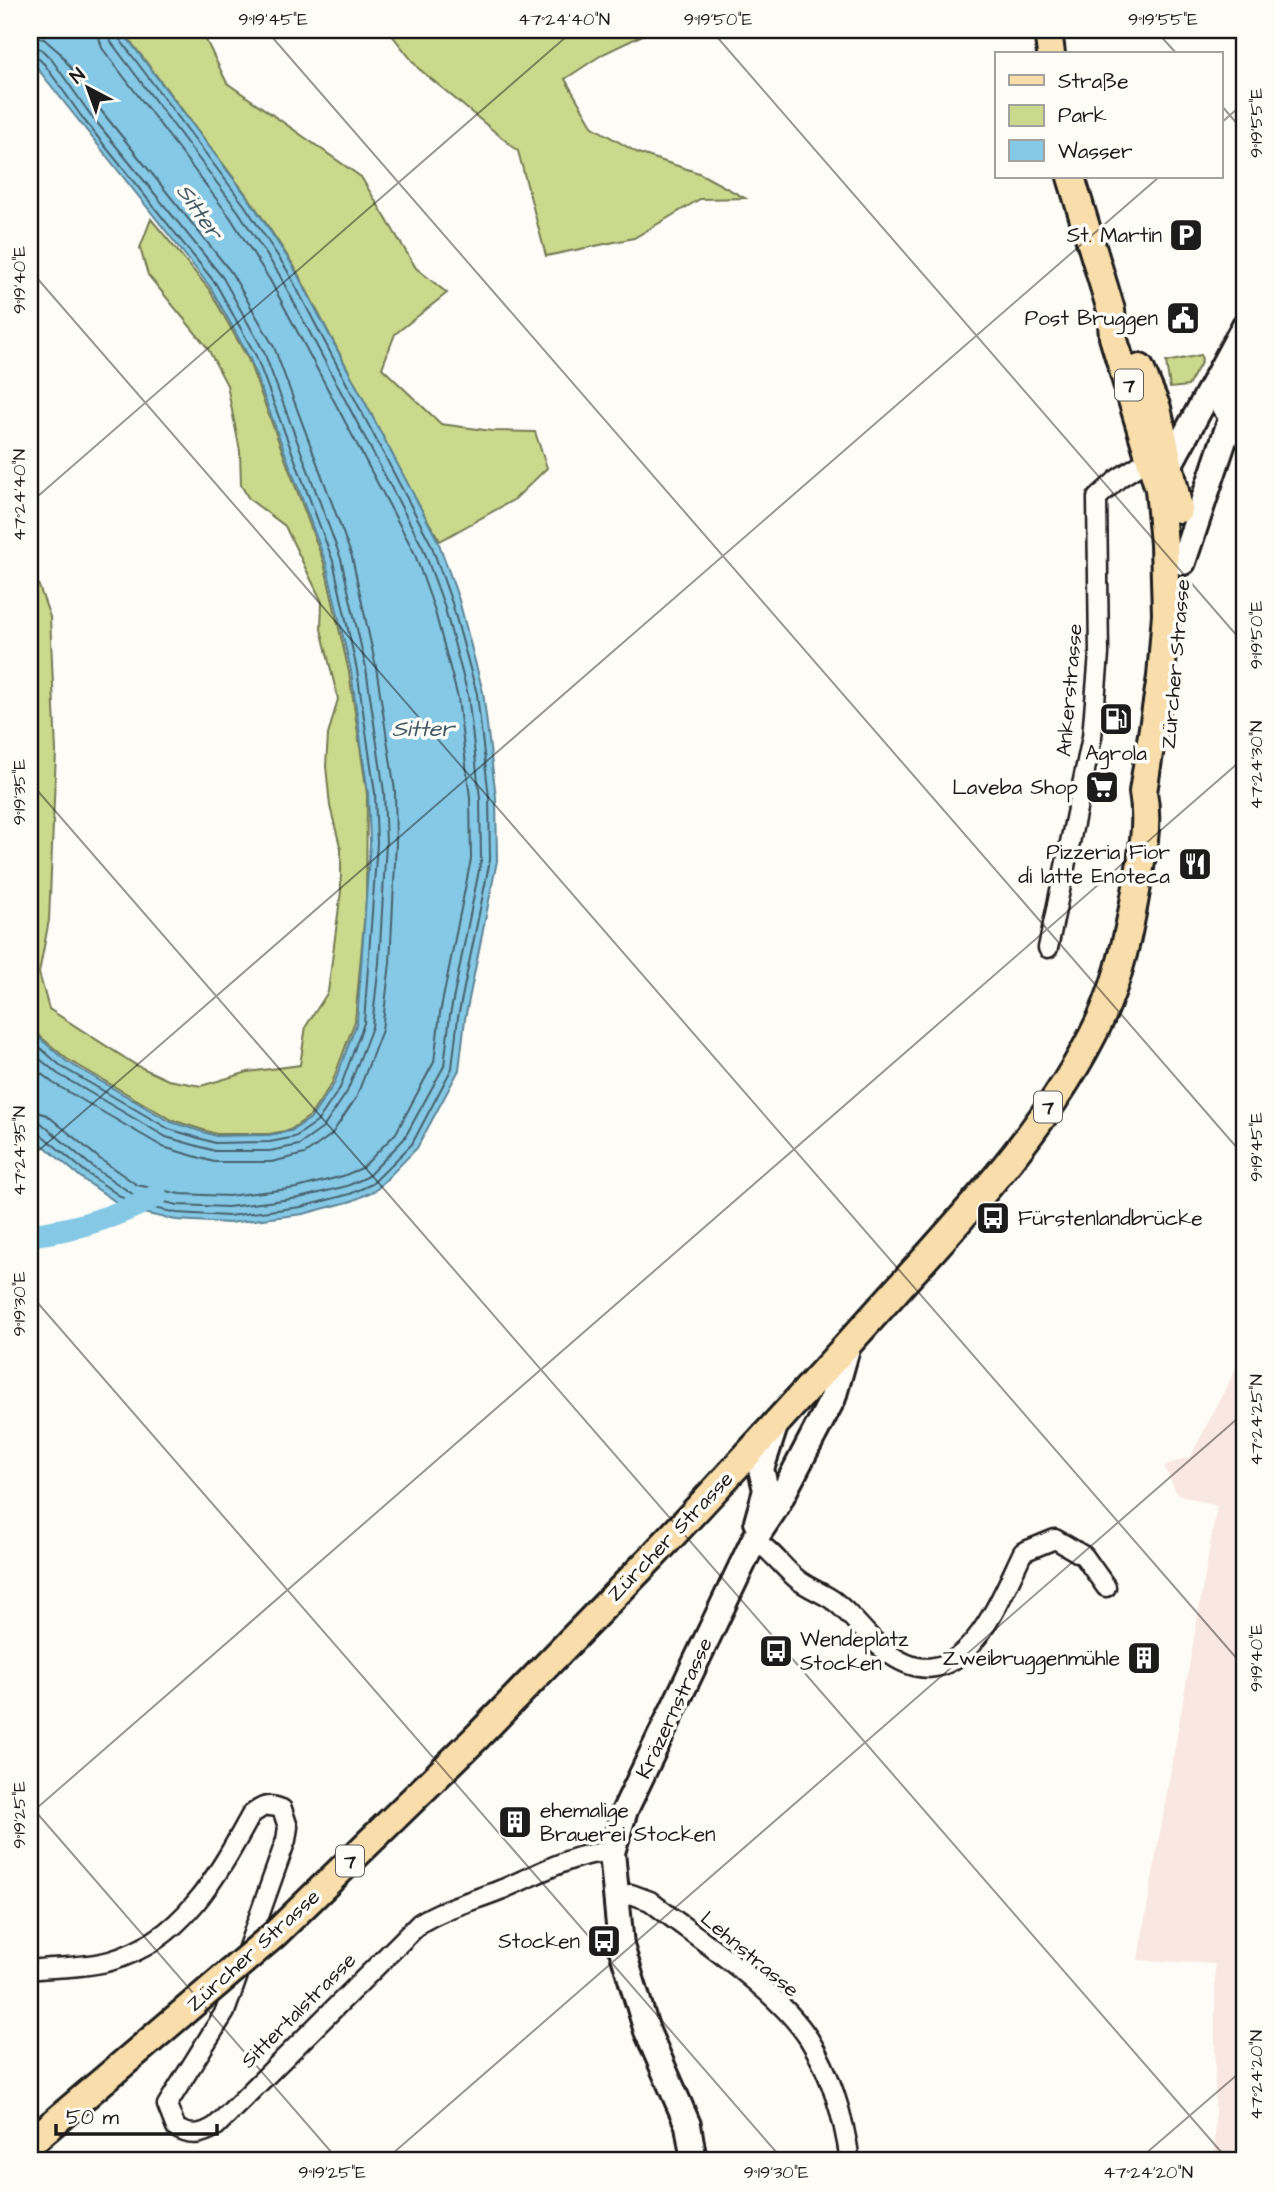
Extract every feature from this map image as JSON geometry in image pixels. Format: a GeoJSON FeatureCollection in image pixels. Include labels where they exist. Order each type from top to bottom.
{"type":"FeatureCollection","features":[{"type":"Feature","properties":{"kind":"main road"},"geometry":{"type":"LineString","coordinates":[[1048,30],[1051,52]]}},
{"type":"Feature","properties":{"kind":"main road","name":"Zürcher Strasse"},"geometry":{"type":"LineString","coordinates":[[30,2143],[275,1934],[476,1738],[652,1557],[848,1345],[989,1185],[1031,1131],[1079,1058],[1100,1020],[1123,958],[1148,817],[1162,791],[1185,603],[1184,562],[1178,496],[1139,414],[1113,337],[1111,310],[1071,178]]}},
{"type":"Feature","properties":{"kind":"main road","name":"Zürcher Strasse"},"geometry":{"type":"LineString","coordinates":[[1111,310],[1175,431],[1160,461],[1166,614],[1161,677],[1143,792],[1148,817]]}},
{"type":"Feature","properties":{"kind":"street"},"geometry":{"type":"LineString","coordinates":[[1175,431],[1242,330]]}},
{"type":"Feature","properties":{"kind":"street"},"geometry":{"type":"LineString","coordinates":[[1242,330],[1240,351],[1220,405],[1245,440]]}},
{"type":"Feature","properties":{"kind":"street"},"geometry":{"type":"LineString","coordinates":[[1184,562],[1245,377]]}},
{"type":"Feature","properties":{"kind":"street","name":"Ankerstrasse"},"geometry":{"type":"LineString","coordinates":[[1048,948],[1092,737],[1099,654],[1097,498],[1119,478],[1160,461]]}},
{"type":"Feature","properties":{"kind":"street","name":"Kräzernstrasse"},"geometry":{"type":"LineString","coordinates":[[694,2161],[688,2124],[647,2031],[629,1978],[618,1927],[612,1852],[625,1810],[754,1540],[776,1507],[833,1398],[848,1345]]}},
{"type":"Feature","properties":{"kind":"street","name":"Kräzernstrasse"},"geometry":{"type":"LineString","coordinates":[[754,1540],[766,1490],[761,1469],[776,1423]]}},
{"type":"Feature","properties":{"kind":"street"},"geometry":{"type":"LineString","coordinates":[[723,1481],[761,1469]]}},
{"type":"Feature","properties":{"kind":"street"},"geometry":{"type":"LineString","coordinates":[[754,1540],[769,1548],[797,1579],[834,1601],[885,1651],[912,1664],[936,1665],[967,1651],[980,1637],[1023,1552],[1055,1539],[1084,1556],[1106,1587]]}},
{"type":"Feature","properties":{"kind":"street","name":"Sittertalstrasse"},"geometry":{"type":"LineString","coordinates":[[30,1970],[109,1962],[139,1950],[168,1933],[196,1905],[251,1815],[272,1804],[282,1809],[288,1827],[286,1840],[225,2012],[167,2105],[176,2127],[184,2133],[205,2133],[216,2126],[420,1923],[436,1912],[523,1881],[577,1857],[612,1852]]}},
{"type":"Feature","properties":{"kind":"street","name":"Lehnstrasse"},"geometry":{"type":"LineString","coordinates":[[615,1896],[631,1894],[650,1902],[770,1996],[792,2018],[808,2038],[830,2078],[845,2128],[850,2161]]}},
{"type":"Feature","properties":{"kind":"shaded area"},"geometry":{"type":"Polygon","coordinates":[[[1245,1351],[1245,2161],[1215,2161],[1215,1964],[1138,1960],[1217,1506],[1177,1494],[1164,1466],[1191,1456],[1245,1351]]]}},
{"type":"Feature","properties":{"kind":"green space"},"geometry":{"type":"Polygon","coordinates":[[[122,30],[201,30],[227,83],[361,177],[416,268],[447,293],[395,334],[382,368],[441,424],[492,431],[535,432],[547,468],[515,499],[440,541],[294,266],[252,202],[122,30]]]}},
{"type":"Feature","properties":{"kind":"green space"},"geometry":{"type":"Polygon","coordinates":[[[388,30],[653,30],[603,54],[565,79],[593,127],[638,153],[699,173],[745,198],[700,199],[634,238],[546,256],[518,151],[418,68],[388,30]]]}},
{"type":"Feature","properties":{"kind":"green space"},"geometry":{"type":"Polygon","coordinates":[[[151,219],[209,289],[248,359],[324,563],[349,672],[367,794],[366,900],[355,1021],[332,1083],[310,1116],[290,1130],[269,1134],[216,1134],[172,1120],[67,1059],[30,1028],[30,561],[50,617],[56,752],[49,920],[39,973],[49,1009],[136,1065],[168,1080],[201,1086],[248,1072],[300,1065],[306,1026],[328,992],[341,891],[341,850],[330,806],[326,766],[328,735],[338,699],[321,629],[322,602],[285,526],[249,499],[241,485],[240,451],[227,385],[207,347],[148,275],[140,248],[151,219]]]}},
{"type":"Feature","properties":{"kind":"green space"},"geometry":{"type":"Polygon","coordinates":[[[1201,355],[1202,361],[1188,386],[1170,388],[1166,362],[1201,355]]]}},
{"type":"Feature","properties":{"kind":"water","name":"Sitter"},"geometry":{"type":"Polygon","coordinates":[[[30,30],[121,30],[251,202],[293,266],[438,541],[459,600],[483,692],[496,797],[497,861],[465,1019],[459,1070],[417,1148],[376,1190],[352,1201],[303,1214],[229,1223],[176,1220],[128,1210],[84,1180],[30,1134],[30,1030],[66,1061],[171,1122],[216,1136],[270,1135],[291,1131],[311,1118],[334,1084],[357,1022],[370,843],[368,794],[351,671],[326,563],[250,359],[211,288],[30,59],[30,30]]]}},
{"type":"Feature","properties":{"kind":"waterway"},"geometry":{"type":"LineString","coordinates":[[30,1235],[94,1222],[156,1196]]}},
{"type":"Feature","properties":{"kind":"railway"},"geometry":{"type":"LineString","coordinates":[[1242,2161],[1245,2107]]}},
{"type":"Feature","properties":{"kind":"place","name":"St. Martin"},"geometry":{"type":"Point","coordinates":[1186,235]}},
{"type":"Feature","properties":{"kind":"place","name":"Post Bruggen"},"geometry":{"type":"Point","coordinates":[1183,318]}},
{"type":"Feature","properties":{"kind":"place","name":"Agrola"},"geometry":{"type":"Point","coordinates":[1116,719]}},
{"type":"Feature","properties":{"kind":"place","name":"Laveba Shop"},"geometry":{"type":"Point","coordinates":[1102,787]}},
{"type":"Feature","properties":{"kind":"place","name":"Pizzeria Fior di latte Enoteca"},"geometry":{"type":"Point","coordinates":[1195,864]}},
{"type":"Feature","properties":{"kind":"place","name":"Fürstenlandbrücke"},"geometry":{"type":"Point","coordinates":[993,1218]}},
{"type":"Feature","properties":{"kind":"place","name":"Wendeplatz Stocken"},"geometry":{"type":"Point","coordinates":[776,1651]}},
{"type":"Feature","properties":{"kind":"place","name":"Zweibruggenmühle"},"geometry":{"type":"Point","coordinates":[1144,1658]}},
{"type":"Feature","properties":{"kind":"place","name":"ehemalige Brauerei Stocken"},"geometry":{"type":"Point","coordinates":[515,1822]}},
{"type":"Feature","properties":{"kind":"place","name":"Stocken"},"geometry":{"type":"Point","coordinates":[604,1941]}}]}
